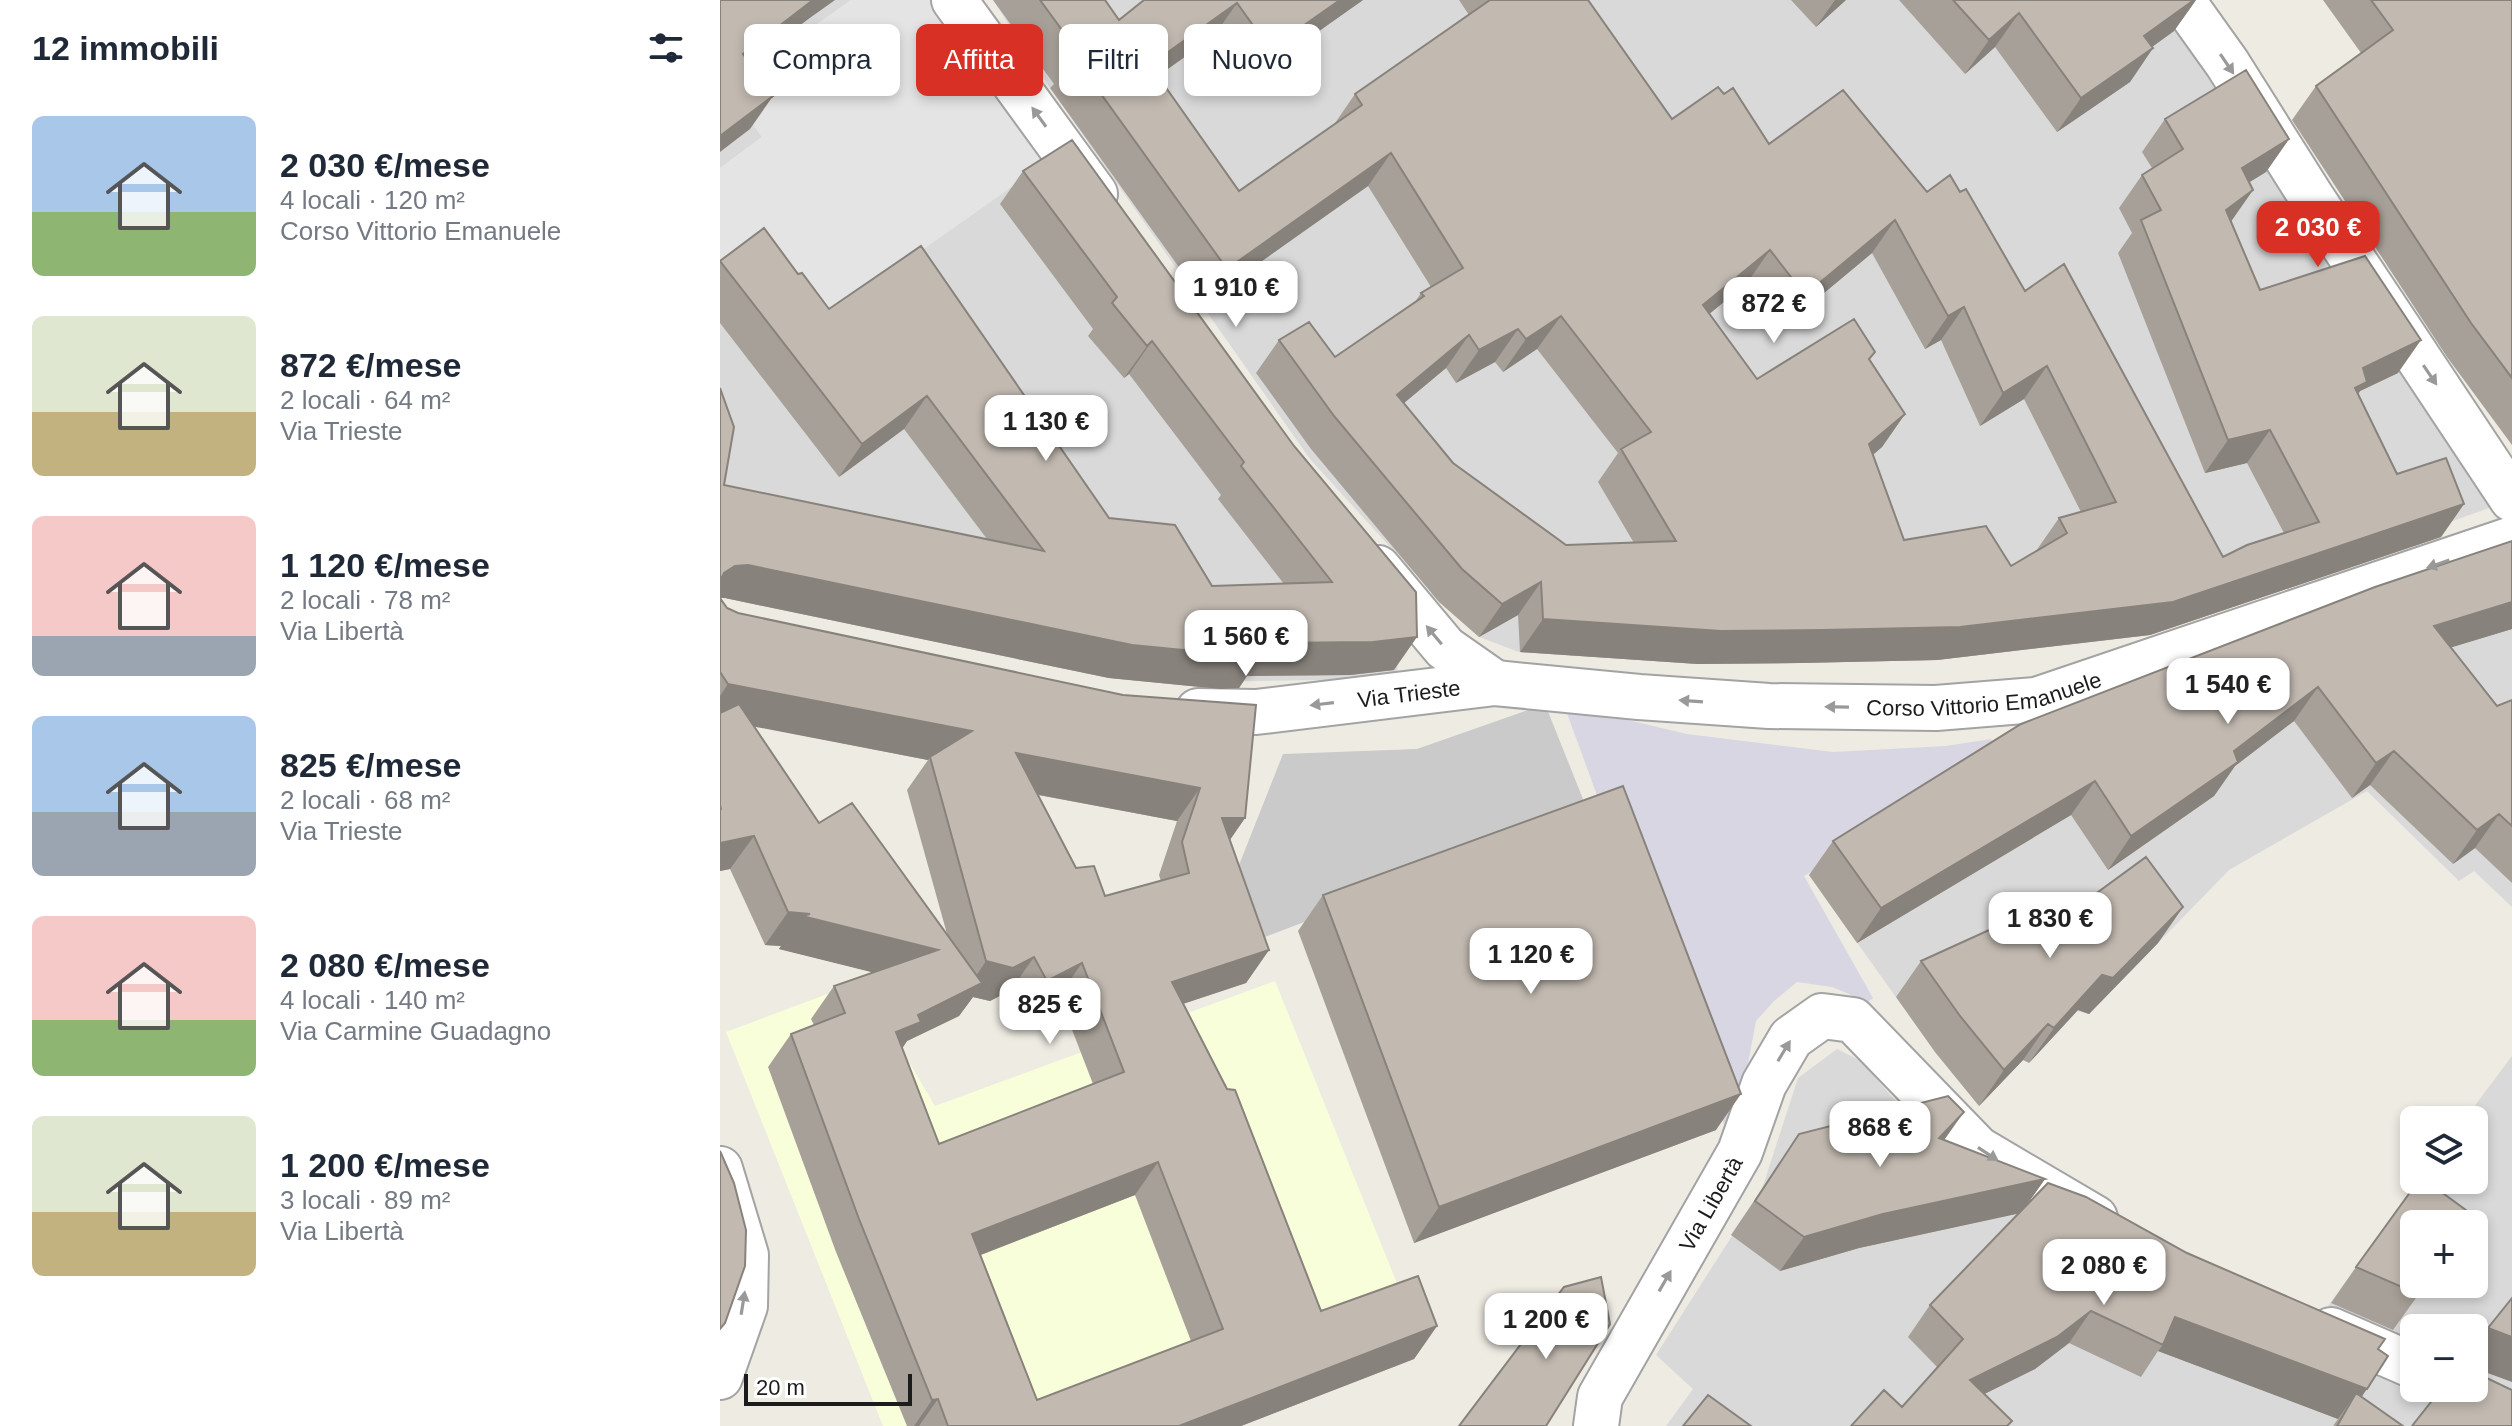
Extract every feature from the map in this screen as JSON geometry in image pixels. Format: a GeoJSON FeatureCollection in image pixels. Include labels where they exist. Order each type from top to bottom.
{"type":"FeatureCollection","features":[{"type":"Feature","properties":{"kind":"street"},"geometry":{"type":"LineString","coordinates":[[954,0],[1121,230]]}},
{"type":"Feature","properties":{"kind":"street"},"geometry":{"type":"LineString","coordinates":[[2182,0],[2227,63],[2312,198],[2512,499]]}},
{"type":"Feature","properties":{"kind":"street","name":"Corso Vittorio Emanuele"},"geometry":{"type":"LineString","coordinates":[[1769,706],[1936,708],[2036,700],[2512,539]]}},
{"type":"Feature","properties":{"kind":"street"},"geometry":{"type":"LineString","coordinates":[[1356,542],[1445,648],[1495,683]]}},
{"type":"Feature","properties":{"kind":"street","name":"Via Trieste"},"geometry":{"type":"LineString","coordinates":[[1163,708],[1221,714],[1256,712],[1495,683],[1617,696],[1769,706]]}},
{"type":"Feature","properties":{"kind":"street","name":"Via Libertà"},"geometry":{"type":"LineString","coordinates":[[1596,1426],[1600,1397],[1740,1152],[1764,1084],[1791,1038],[1822,1016],[1853,1020],[1978,1149],[2123,1234]]}},
{"type":"Feature","properties":{"kind":"street"},"geometry":{"type":"LineString","coordinates":[[720,1169],[746,1255],[745,1306],[720,1377]]}},
{"type":"Feature","properties":{"kind":"street"},"geometry":{"type":"LineString","coordinates":[[2296,1314],[2400,1360]]}},
{"type":"Feature","properties":{"kind":"shaded area"},"geometry":{"type":"Polygon","coordinates":[[[720,0],[851,0],[817,24],[744,24],[744,76],[727,88],[762,137],[720,168],[720,0]]]}},
{"type":"Feature","properties":{"kind":"shaded area"},"geometry":{"type":"Polygon","coordinates":[[[851,0],[933,0],[950,24],[916,24],[916,96],[1001,96],[1047,162],[819,323],[720,261],[720,168],[762,137],[727,88],[744,76],[744,96],[900,96],[900,24],[817,24],[851,0]]]}},
{"type":"Feature","properties":{"kind":"shaded area"},"geometry":{"type":"Polygon","coordinates":[[[993,0],[2160,0],[2492,507],[2142,632],[2110,640],[1937,660],[1800,663],[1698,664],[1519,652],[1479,637],[1431,595],[1433,587],[1413,572],[1310,459],[1043,77],[1043,24],[1009,24],[993,0]]]}},
{"type":"Feature","properties":{"kind":"shaded area"},"geometry":{"type":"Polygon","coordinates":[[[1047,162],[1399,606],[1397,679],[1183,682],[720,593],[720,261],[1047,162]]]}},
{"type":"Feature","properties":{"kind":"shaded area"},"geometry":{"type":"Polygon","coordinates":[[[2512,568],[2512,907],[2474,871],[2459,881],[2367,791],[2229,870],[2089,1014],[2077,1011],[2023,1060],[1979,1106],[1935,1052],[1809,875],[2512,568]]]}},
{"type":"Feature","properties":{"kind":"shaded area"},"geometry":{"type":"Polygon","coordinates":[[[1545,704],[1589,814],[1265,937],[1239,865],[1283,754],[1417,749],[1545,704]]]}},
{"type":"Feature","properties":{"kind":"shaded area"},"geometry":{"type":"Polygon","coordinates":[[[1564,705],[1687,734],[1833,752],[1946,746],[1991,739],[1997,759],[1804,876],[1873,998],[1868,1002],[1832,987],[1797,982],[1774,1001],[1756,1021],[1744,1084],[1724,1124],[1679,1020],[1564,705]]]}},
{"type":"Feature","properties":{"kind":"shaded area"},"geometry":{"type":"Polygon","coordinates":[[[870,978],[904,1054],[935,1106],[1275,981],[1405,1303],[1198,1426],[883,1426],[726,1032],[870,978]]]}},
{"type":"Feature","properties":{"kind":"shaded area"},"geometry":{"type":"Polygon","coordinates":[[[1837,1049],[1861,1061],[1911,1119],[2400,1376],[2400,1402],[2458,1402],[2512,1426],[1666,1426],[1693,1389],[1656,1355],[1762,1189],[1798,1078],[1837,1049]]]}},
{"type":"Feature","properties":{"kind":"shaded area"},"geometry":{"type":"Polygon","coordinates":[[[2512,1056],[2512,1394],[2488,1383],[2488,1314],[2400,1314],[2400,1340],[2328,1306],[2410,1194],[2488,1194],[2488,1106],[2474,1106],[2512,1056]]]}},
{"type":"Feature","properties":{"kind":"building"},"geometry":{"type":"Polygon","coordinates":[[[720,0],[813,0],[782,24],[744,24],[744,96],[773,96],[720,136],[720,0]]]}},
{"type":"Feature","properties":{"kind":"building"},"geometry":{"type":"Polygon","coordinates":[[[1040,0],[1105,0],[1119,20],[1144,0],[1340,0],[1306,24],[1252,24],[1237,3],[1208,24],[1184,24],[1184,41],[1168,52],[1168,24],[1059,26],[1040,0]]]}},
{"type":"Feature","properties":{"kind":"building"},"geometry":{"type":"Polygon","coordinates":[[[1490,0],[1588,0],[1672,119],[1718,87],[1724,94],[1733,88],[1769,144],[1843,90],[1927,192],[1950,175],[1960,192],[1966,189],[2025,291],[2064,264],[2223,557],[2247,545],[2319,522],[2270,430],[2228,440],[2141,220],[2161,210],[2142,175],[2183,149],[2165,119],[2246,70],[2289,139],[2242,168],[2253,190],[2226,210],[2260,290],[2365,256],[2421,340],[2363,368],[2367,382],[2355,388],[2397,474],[2446,458],[2464,504],[2173,602],[1960,627],[1721,631],[1543,619],[1541,582],[1502,604],[1462,569],[1334,416],[1279,340],[1309,322],[1335,357],[1424,296],[1421,293],[1463,268],[1391,153],[1227,269],[1103,96],[1168,96],[1168,90],[1239,191],[1362,105],[1355,94],[1490,0]],[[1895,220],[1805,295],[1770,250],[1703,305],[1757,379],[1854,319],[1875,352],[1869,359],[1905,414],[1869,444],[1904,540],[1986,526],[2011,566],[2067,533],[2059,518],[2116,502],[2047,366],[2003,393],[1964,307],[1948,316],[1895,220]],[[1561,316],[1526,339],[1518,329],[1479,350],[1469,335],[1397,395],[1453,463],[1566,545],[1676,541],[1621,449],[1651,432],[1561,316]]]}},
{"type":"Feature","properties":{"kind":"building"},"geometry":{"type":"Polygon","coordinates":[[[1953,0],[2194,0],[2144,36],[2153,48],[2081,98],[2019,13],[1989,40],[1953,0]]]}},
{"type":"Feature","properties":{"kind":"building"},"geometry":{"type":"Polygon","coordinates":[[[2371,0],[2512,0],[2512,378],[2471,323],[2316,86],[2393,30],[2371,0]]]}},
{"type":"Feature","properties":{"kind":"building"},"geometry":{"type":"Polygon","coordinates":[[[1072,140],[1294,446],[1416,592],[1417,637],[1373,642],[1263,643],[1262,655],[1245,656],[1132,645],[748,565],[735,566],[724,573],[720,581],[720,388],[734,427],[724,485],[1044,551],[927,396],[862,444],[720,261],[764,228],[829,309],[921,246],[1109,518],[1175,525],[1212,586],[1332,582],[1241,466],[1244,462],[1152,341],[1147,346],[1112,303],[1117,297],[1023,171],[1072,140]]]}},
{"type":"Feature","properties":{"kind":"building"},"geometry":{"type":"Polygon","coordinates":[[[2512,541],[2512,602],[2434,626],[2497,706],[2512,700],[2512,826],[2499,814],[2477,830],[2394,751],[2376,763],[2318,687],[2234,751],[2238,762],[2131,836],[2095,781],[1881,908],[1833,841],[2021,724],[2375,587],[2512,541]]]}},
{"type":"Feature","properties":{"kind":"building"},"geometry":{"type":"Polygon","coordinates":[[[720,598],[727,608],[738,613],[1123,695],[1256,705],[1245,818],[1222,818],[1269,950],[1172,982],[1227,1089],[1235,1090],[1321,1311],[1418,1276],[1437,1326],[1179,1426],[948,1426],[938,1399],[932,1400],[859,1219],[791,1034],[845,1013],[834,986],[938,950],[802,916],[810,914],[788,912],[754,836],[720,843],[720,713],[739,704],[819,823],[852,803],[982,983],[918,1015],[921,1022],[896,1032],[939,1144],[1124,1072],[1082,963],[1047,981],[1034,957],[1013,968],[986,961],[930,757],[972,731],[728,684],[720,672],[720,598]],[[1016,753],[1076,868],[1094,866],[1105,896],[1189,873],[1182,842],[1200,788],[1016,753]],[[1158,1162],[972,1234],[1037,1400],[1223,1329],[1158,1162]]]}},
{"type":"Feature","properties":{"kind":"building"},"geometry":{"type":"Polygon","coordinates":[[[1623,786],[1741,1094],[1439,1207],[1323,895],[1623,786]]]}},
{"type":"Feature","properties":{"kind":"building"},"geometry":{"type":"Polygon","coordinates":[[[2146,857],[2183,907],[2113,978],[2102,975],[2054,1028],[2048,1024],[2004,1070],[1921,961],[2044,905],[2057,922],[2146,857]]]}},
{"type":"Feature","properties":{"kind":"building"},"geometry":{"type":"Polygon","coordinates":[[[1948,1096],[1964,1112],[1939,1138],[2045,1179],[1883,1214],[1804,1237],[1755,1201],[1799,1134],[1948,1096]]]}},
{"type":"Feature","properties":{"kind":"building"},"geometry":{"type":"Polygon","coordinates":[[[720,1151],[734,1183],[746,1230],[745,1266],[725,1323],[720,1329],[720,1151]]]}},
{"type":"Feature","properties":{"kind":"building"},"geometry":{"type":"Polygon","coordinates":[[[2048,1183],[2086,1197],[2187,1253],[2385,1339],[2378,1349],[2388,1356],[2367,1389],[2175,1317],[2163,1345],[2091,1311],[2057,1337],[1970,1380],[2012,1421],[2007,1426],[1851,1426],[1884,1390],[1902,1407],[1963,1339],[1930,1305],[2048,1183]]]}},
{"type":"Feature","properties":{"kind":"building"},"geometry":{"type":"Polygon","coordinates":[[[2409,1194],[2444,1194],[2466,1210],[2400,1210],[2400,1286],[2356,1267],[2409,1194]]]}},
{"type":"Feature","properties":{"kind":"building"},"geometry":{"type":"Polygon","coordinates":[[[1601,1277],[1610,1324],[1546,1426],[1459,1426],[1564,1287],[1601,1277]]]}},
{"type":"Feature","properties":{"kind":"building"},"geometry":{"type":"Polygon","coordinates":[[[2512,1298],[2512,1337],[2488,1328],[2512,1298]]]}},
{"type":"Feature","properties":{"kind":"building"},"geometry":{"type":"Polygon","coordinates":[[[2488,1379],[2512,1390],[2512,1426],[2412,1426],[2431,1402],[2488,1402],[2488,1379]]]}},
{"type":"Feature","properties":{"kind":"building"},"geometry":{"type":"Polygon","coordinates":[[[2356,1393],[2403,1426],[2337,1426],[2356,1393]]]}},
{"type":"Feature","properties":{"kind":"building"},"geometry":{"type":"Polygon","coordinates":[[[1708,1395],[1751,1426],[1683,1426],[1708,1395]]]}}]}
